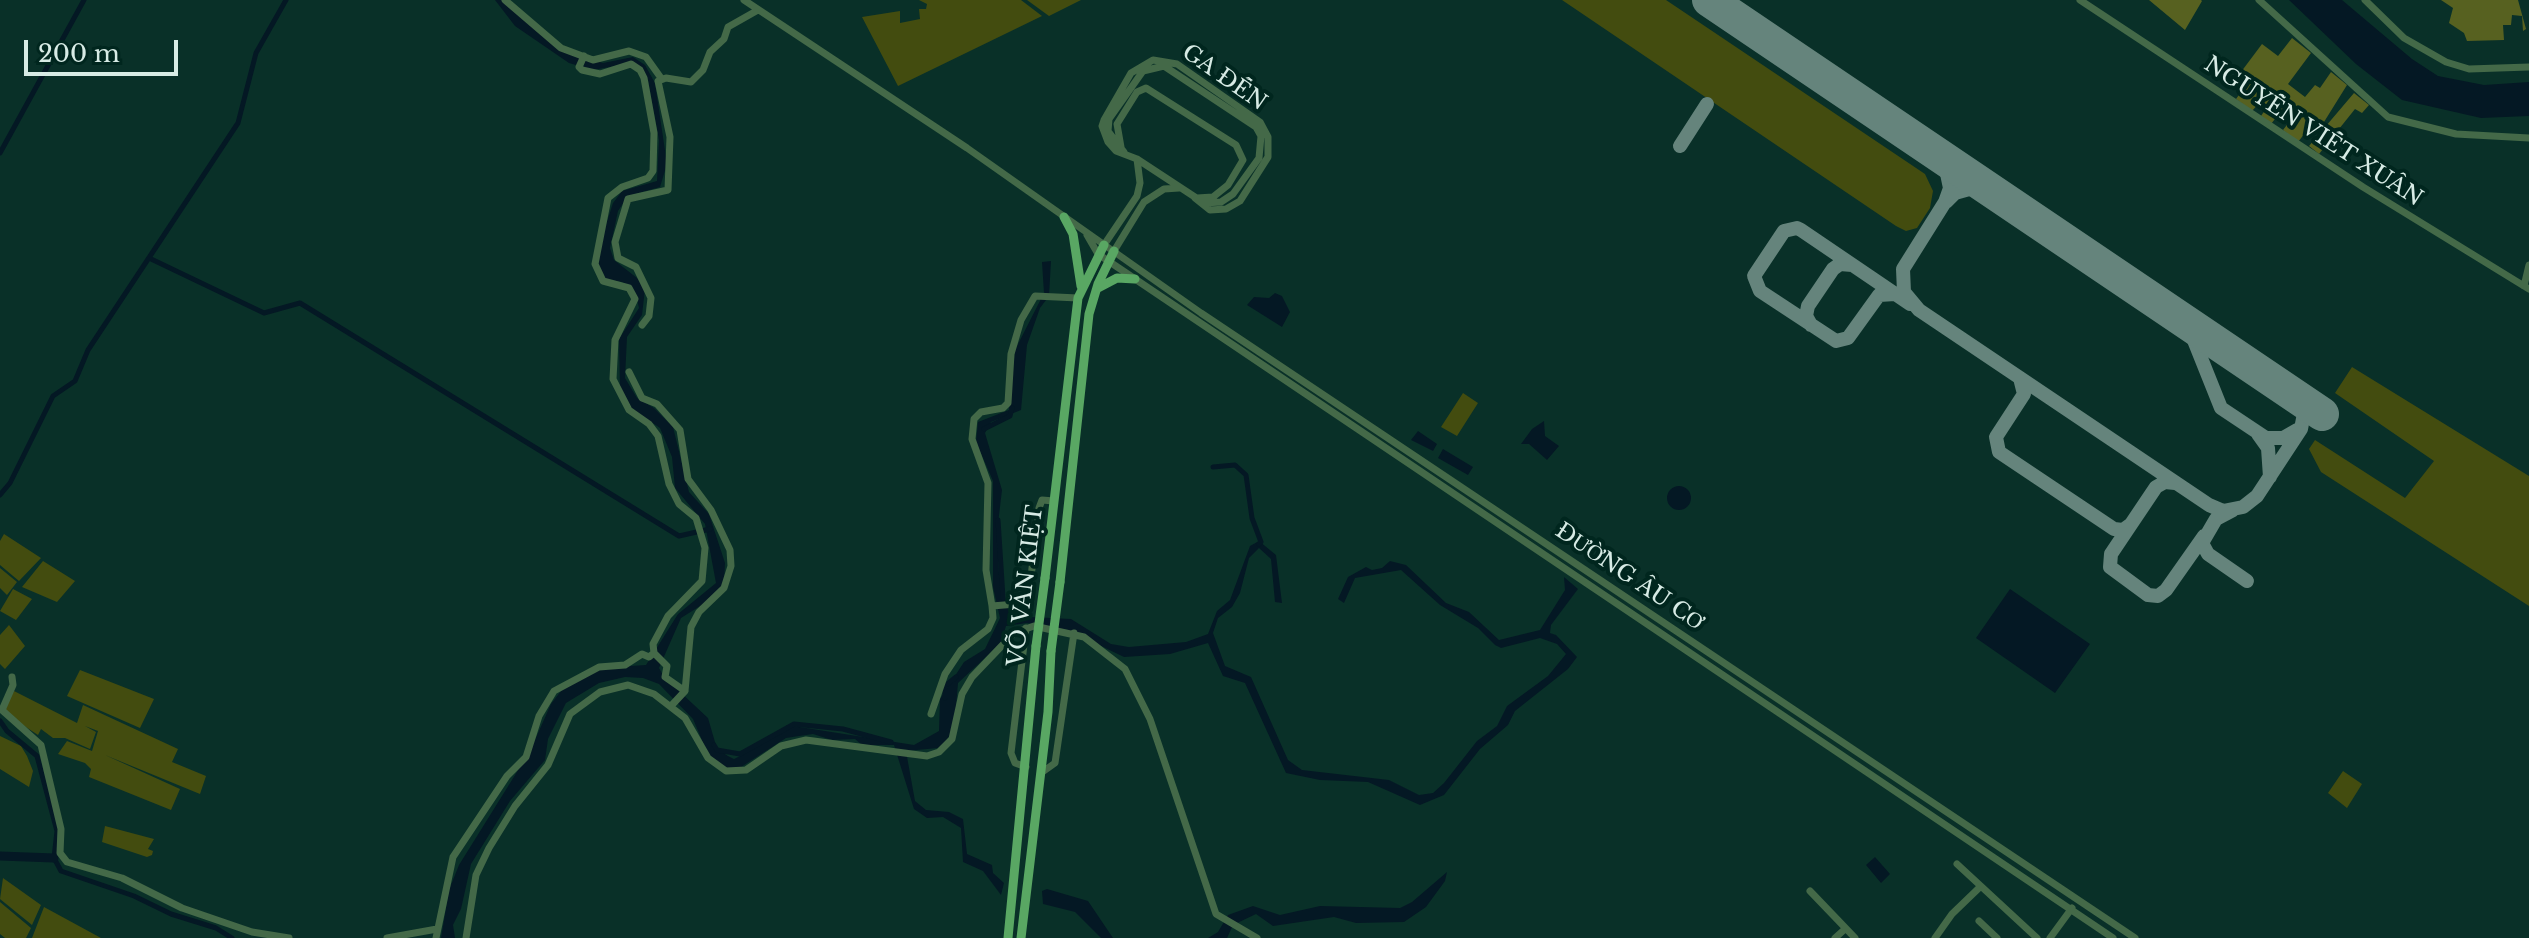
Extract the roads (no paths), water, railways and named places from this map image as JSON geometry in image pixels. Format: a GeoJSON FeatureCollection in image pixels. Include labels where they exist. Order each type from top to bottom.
{"type":"FeatureCollection","features":[{"type":"Feature","properties":{"kind":"main road"},"geometry":{"type":"LineString","coordinates":[[1064,217],[1073,234],[1081,287]]}},
{"type":"Feature","properties":{"kind":"main road","name":"VÕ VĂN KIỆT"},"geometry":{"type":"LineString","coordinates":[[1008,938],[1036,646],[1078,298],[1101,249]]}},
{"type":"Feature","properties":{"kind":"main road","name":"VÕ VĂN KIỆT"},"geometry":{"type":"LineString","coordinates":[[1021,938],[1041,773],[1051,651],[1094,295],[1111,256]]}},
{"type":"Feature","properties":{"kind":"main road"},"geometry":{"type":"LineString","coordinates":[[1094,295],[1111,280],[1135,279]]}},
{"type":"Feature","properties":{"kind":"street"},"geometry":{"type":"LineString","coordinates":[[505,0],[556,45],[599,60],[629,51],[646,57],[661,78],[691,82],[703,70],[710,52],[724,39],[728,27],[758,10]]}},
{"type":"Feature","properties":{"kind":"street","name":"ĐƯỜNG ÂU CƠ"},"geometry":{"type":"LineString","coordinates":[[744,0],[813,43],[1064,217],[1111,256],[1643,622],[2113,938]]}},
{"type":"Feature","properties":{"kind":"street","name":"NGUYỄN VIẾT XUÂN"},"geometry":{"type":"LineString","coordinates":[[2080,0],[2363,187],[2526,287]]}},
{"type":"Feature","properties":{"kind":"street"},"geometry":{"type":"LineString","coordinates":[[2259,0],[2388,117],[2456,134],[2529,138]]}},
{"type":"Feature","properties":{"kind":"street"},"geometry":{"type":"LineString","coordinates":[[2365,0],[2404,38],[2446,62],[2469,69],[2529,67]]}},
{"type":"Feature","properties":{"kind":"street"},"geometry":{"type":"LineString","coordinates":[[584,57],[579,67],[596,74],[625,64],[637,67],[644,78],[654,133],[651,175],[613,193],[604,207],[618,258],[636,267],[651,298],[651,311],[642,325]]}},
{"type":"Feature","properties":{"kind":"street"},"geometry":{"type":"LineString","coordinates":[[1164,66],[1256,127],[1261,136],[1259,158],[1233,194],[1214,204],[1195,198],[1124,152],[1108,131],[1113,111],[1143,71],[1164,66]]}},
{"type":"Feature","properties":{"kind":"street"},"geometry":{"type":"LineString","coordinates":[[661,78],[658,90],[670,137],[668,190],[628,199],[597,246],[597,271],[608,284],[629,288],[635,303],[615,340],[612,375],[629,410],[648,421],[661,443],[665,474],[675,498],[694,515],[702,531],[706,562],[702,581],[668,616],[653,644],[654,653],[666,664],[665,677],[684,692]]}},
{"type":"Feature","properties":{"kind":"street"},"geometry":{"type":"LineString","coordinates":[[1124,152],[1116,129],[1137,92],[1146,88],[1236,145],[1243,154],[1240,166],[1220,193],[1195,198]]}},
{"type":"Feature","properties":{"kind":"street"},"geometry":{"type":"LineString","coordinates":[[1101,249],[1137,196],[1140,183],[1137,159]]}},
{"type":"Feature","properties":{"kind":"street"},"geometry":{"type":"LineString","coordinates":[[1111,256],[1144,202],[1164,189],[1179,188]]}},
{"type":"Feature","properties":{"kind":"street","name":"ĐƯỜNG ÂU CƠ"},"geometry":{"type":"LineString","coordinates":[[1111,256],[1135,279],[1198,316],[1649,612],[2135,938]]}},
{"type":"Feature","properties":{"kind":"street"},"geometry":{"type":"LineString","coordinates":[[2526,287],[2529,265]]}},
{"type":"Feature","properties":{"kind":"street"},"geometry":{"type":"LineString","coordinates":[[931,714],[945,674],[961,650],[988,629],[993,618],[994,606],[986,570],[988,483],[972,439],[973,423],[981,412],[1003,408],[1008,403],[1007,370],[1014,339],[1035,296],[1078,298]]}},
{"type":"Feature","properties":{"kind":"street"},"geometry":{"type":"LineString","coordinates":[[629,372],[642,398],[661,411],[682,434],[688,479],[728,540],[731,566],[724,588],[699,612],[691,627],[684,665],[684,692],[671,706]]}},
{"type":"Feature","properties":{"kind":"street"},"geometry":{"type":"LineString","coordinates":[[648,421],[661,411]]}},
{"type":"Feature","properties":{"kind":"street"},"geometry":{"type":"LineString","coordinates":[[1059,458],[1074,459]]}},
{"type":"Feature","properties":{"kind":"street"},"geometry":{"type":"LineString","coordinates":[[994,606],[1029,602],[1039,508],[1042,500],[1054,501]]}},
{"type":"Feature","properties":{"kind":"street"},"geometry":{"type":"LineString","coordinates":[[1643,622],[1649,612]]}},
{"type":"Feature","properties":{"kind":"street"},"geometry":{"type":"LineString","coordinates":[[466,938],[476,875],[515,806],[548,765],[570,714],[600,692],[622,685],[646,689],[689,723],[712,762],[726,771],[746,770],[777,748],[799,741],[927,756],[947,745],[955,733],[960,699],[969,680],[1014,633],[1044,626],[1074,633],[1115,658],[1138,690],[1220,919],[1257,938]]}},
{"type":"Feature","properties":{"kind":"street"},"geometry":{"type":"LineString","coordinates":[[1026,628],[1011,753],[1015,763],[1026,767]]}},
{"type":"Feature","properties":{"kind":"street"},"geometry":{"type":"LineString","coordinates":[[1041,773],[1055,763],[1074,633]]}},
{"type":"Feature","properties":{"kind":"street"},"geometry":{"type":"LineString","coordinates":[[387,938],[436,933],[453,857],[501,785],[524,760],[539,716],[554,691],[599,667],[625,665],[642,654],[649,657],[654,653]]}},
{"type":"Feature","properties":{"kind":"street"},"geometry":{"type":"LineString","coordinates":[[12,677],[13,685],[2,710],[41,745],[61,829],[60,853],[67,862],[122,878],[182,908],[252,932],[289,938]]}},
{"type":"Feature","properties":{"kind":"street"},"geometry":{"type":"LineString","coordinates":[[1957,864],[2037,938]]}},
{"type":"Feature","properties":{"kind":"street"},"geometry":{"type":"LineString","coordinates":[[1935,938],[1952,914],[1980,887]]}},
{"type":"Feature","properties":{"kind":"street"},"geometry":{"type":"LineString","coordinates":[[1810,891],[1855,938]]}},
{"type":"Feature","properties":{"kind":"street"},"geometry":{"type":"LineString","coordinates":[[2050,938],[2078,899]]}},
{"type":"Feature","properties":{"kind":"street"},"geometry":{"type":"LineString","coordinates":[[1979,921],[1997,938]]}},
{"type":"Feature","properties":{"kind":"street"},"geometry":{"type":"LineString","coordinates":[[1835,938],[1845,929]]}},
{"type":"Feature","properties":{"kind":"water"},"geometry":{"type":"Polygon","coordinates":[[[495,0],[502,0],[560,50],[603,63],[633,57],[645,65],[655,83],[667,164],[660,187],[628,196],[618,211],[610,248],[614,260],[637,278],[645,289],[642,315],[627,337],[625,378],[637,398],[654,408],[673,427],[689,492],[709,514],[725,563],[724,583],[716,596],[681,618],[659,668],[664,677],[708,718],[717,749],[728,756],[734,759],[740,756],[781,732],[787,725],[914,745],[939,731],[940,699],[964,662],[985,649],[1000,618],[993,587],[993,481],[976,442],[978,422],[1009,410],[1015,350],[1044,293],[1042,262],[1051,261],[1049,296],[1040,308],[1027,345],[1021,410],[991,422],[985,433],[1002,490],[997,532],[999,575],[1010,616],[1071,619],[1111,644],[1129,647],[1186,642],[1208,634],[1217,611],[1230,600],[1250,546],[1259,541],[1276,555],[1282,603],[1275,602],[1271,559],[1259,548],[1249,558],[1240,593],[1232,607],[1218,618],[1213,633],[1225,666],[1251,677],[1288,760],[1302,770],[1389,780],[1419,795],[1433,793],[1444,783],[1477,741],[1497,726],[1507,706],[1548,676],[1566,654],[1557,644],[1540,638],[1501,648],[1495,645],[1478,628],[1440,605],[1401,570],[1355,578],[1344,603],[1338,599],[1348,577],[1366,567],[1372,570],[1382,568],[1390,561],[1406,565],[1446,603],[1469,612],[1499,640],[1540,630],[1565,590],[1564,577],[1578,589],[1551,625],[1550,633],[1556,635],[1577,657],[1568,669],[1515,711],[1508,725],[1480,749],[1444,795],[1420,805],[1368,782],[1320,780],[1286,773],[1245,683],[1223,676],[1208,643],[1170,654],[1124,657],[1068,630],[1027,623],[1006,626],[1001,643],[958,683],[954,729],[946,741],[938,748],[906,751],[915,801],[926,810],[949,812],[963,819],[967,854],[992,865],[993,873],[1004,883],[1001,895],[983,871],[963,862],[961,828],[943,817],[927,818],[914,809],[894,745],[862,745],[855,739],[832,740],[813,734],[786,738],[738,769],[722,767],[710,759],[693,719],[659,684],[643,678],[625,677],[599,683],[566,703],[548,739],[545,760],[510,801],[471,864],[461,909],[453,925],[455,938],[441,938],[449,890],[459,865],[530,751],[551,704],[568,682],[599,668],[646,665],[678,614],[716,583],[705,524],[675,488],[672,457],[660,428],[631,408],[620,390],[619,339],[639,308],[635,292],[622,282],[606,279],[598,269],[602,237],[613,203],[622,191],[657,181],[659,140],[648,80],[631,63],[593,70],[569,63],[515,26],[495,0]]]}},
{"type":"Feature","properties":{"kind":"water"},"geometry":{"type":"Polygon","coordinates":[[[2289,0],[2342,0],[2412,59],[2438,76],[2484,85],[2529,82],[2529,116],[2481,118],[2402,100],[2356,64],[2289,0]]]}},
{"type":"Feature","properties":{"kind":"water"},"geometry":{"type":"Polygon","coordinates":[[[1275,293],[1282,296],[1290,312],[1282,327],[1247,305],[1254,297],[1269,298],[1275,293]]]}},
{"type":"Feature","properties":{"kind":"water"},"geometry":{"type":"Polygon","coordinates":[[[1544,421],[1545,436],[1559,446],[1547,460],[1529,444],[1521,444],[1532,429],[1544,421]]]}},
{"type":"Feature","properties":{"kind":"water"},"geometry":{"type":"Polygon","coordinates":[[[1418,431],[1437,444],[1433,451],[1411,440],[1418,431]]]}},
{"type":"Feature","properties":{"kind":"water"},"geometry":{"type":"Polygon","coordinates":[[[1443,449],[1473,467],[1468,475],[1438,458],[1443,449]]]}},
{"type":"Feature","properties":{"kind":"water"},"geometry":{"type":"Polygon","coordinates":[[[1679,486],[1690,493],[1691,498],[1684,509],[1679,510],[1668,503],[1667,498],[1674,487],[1679,486]]]}},
{"type":"Feature","properties":{"kind":"water"},"geometry":{"type":"Polygon","coordinates":[[[2010,589],[2090,644],[2055,693],[1976,638],[2010,589]]]}},
{"type":"Feature","properties":{"kind":"water"},"geometry":{"type":"Polygon","coordinates":[[[1875,857],[1890,874],[1881,883],[1866,865],[1875,857]]]}},
{"type":"Feature","properties":{"kind":"water"},"geometry":{"type":"Polygon","coordinates":[[[1447,872],[1445,881],[1426,907],[1404,922],[1356,923],[1334,917],[1273,926],[1256,914],[1233,925],[1227,938],[1208,938],[1218,932],[1228,915],[1253,906],[1280,915],[1320,906],[1400,908],[1412,902],[1447,872]]]}},
{"type":"Feature","properties":{"kind":"water"},"geometry":{"type":"Polygon","coordinates":[[[1047,889],[1088,901],[1113,938],[1101,938],[1075,912],[1043,904],[1042,891],[1047,889]]]}},
{"type":"Feature","properties":{"kind":"waterway"},"geometry":{"type":"LineString","coordinates":[[0,153],[84,0]]}},
{"type":"Feature","properties":{"kind":"waterway"},"geometry":{"type":"LineString","coordinates":[[0,495],[10,483],[53,396],[75,381],[88,350],[238,123],[256,53],[286,0]]}},
{"type":"Feature","properties":{"kind":"waterway"},"geometry":{"type":"LineString","coordinates":[[149,258],[264,313],[300,303],[679,536],[710,529]]}},
{"type":"Feature","properties":{"kind":"waterway"},"geometry":{"type":"LineString","coordinates":[[984,429],[1010,416],[1012,408]]}},
{"type":"Feature","properties":{"kind":"waterway"},"geometry":{"type":"LineString","coordinates":[[1213,467],[1235,465],[1246,475],[1259,544]]}},
{"type":"Feature","properties":{"kind":"waterway"},"geometry":{"type":"LineString","coordinates":[[998,520],[1003,598]]}},
{"type":"Feature","properties":{"kind":"waterway"},"geometry":{"type":"LineString","coordinates":[[945,698],[945,686],[956,677]]}},
{"type":"Feature","properties":{"kind":"waterway"},"geometry":{"type":"LineString","coordinates":[[0,721],[7,731],[37,756],[57,831],[54,858],[61,871],[216,928],[232,938]]}},
{"type":"Feature","properties":{"kind":"waterway"},"geometry":{"type":"LineString","coordinates":[[714,745],[717,750],[740,754],[794,724],[843,729],[891,742]]}},
{"type":"Feature","properties":{"kind":"waterway"},"geometry":{"type":"LineString","coordinates":[[0,856],[54,858]]}}]}
